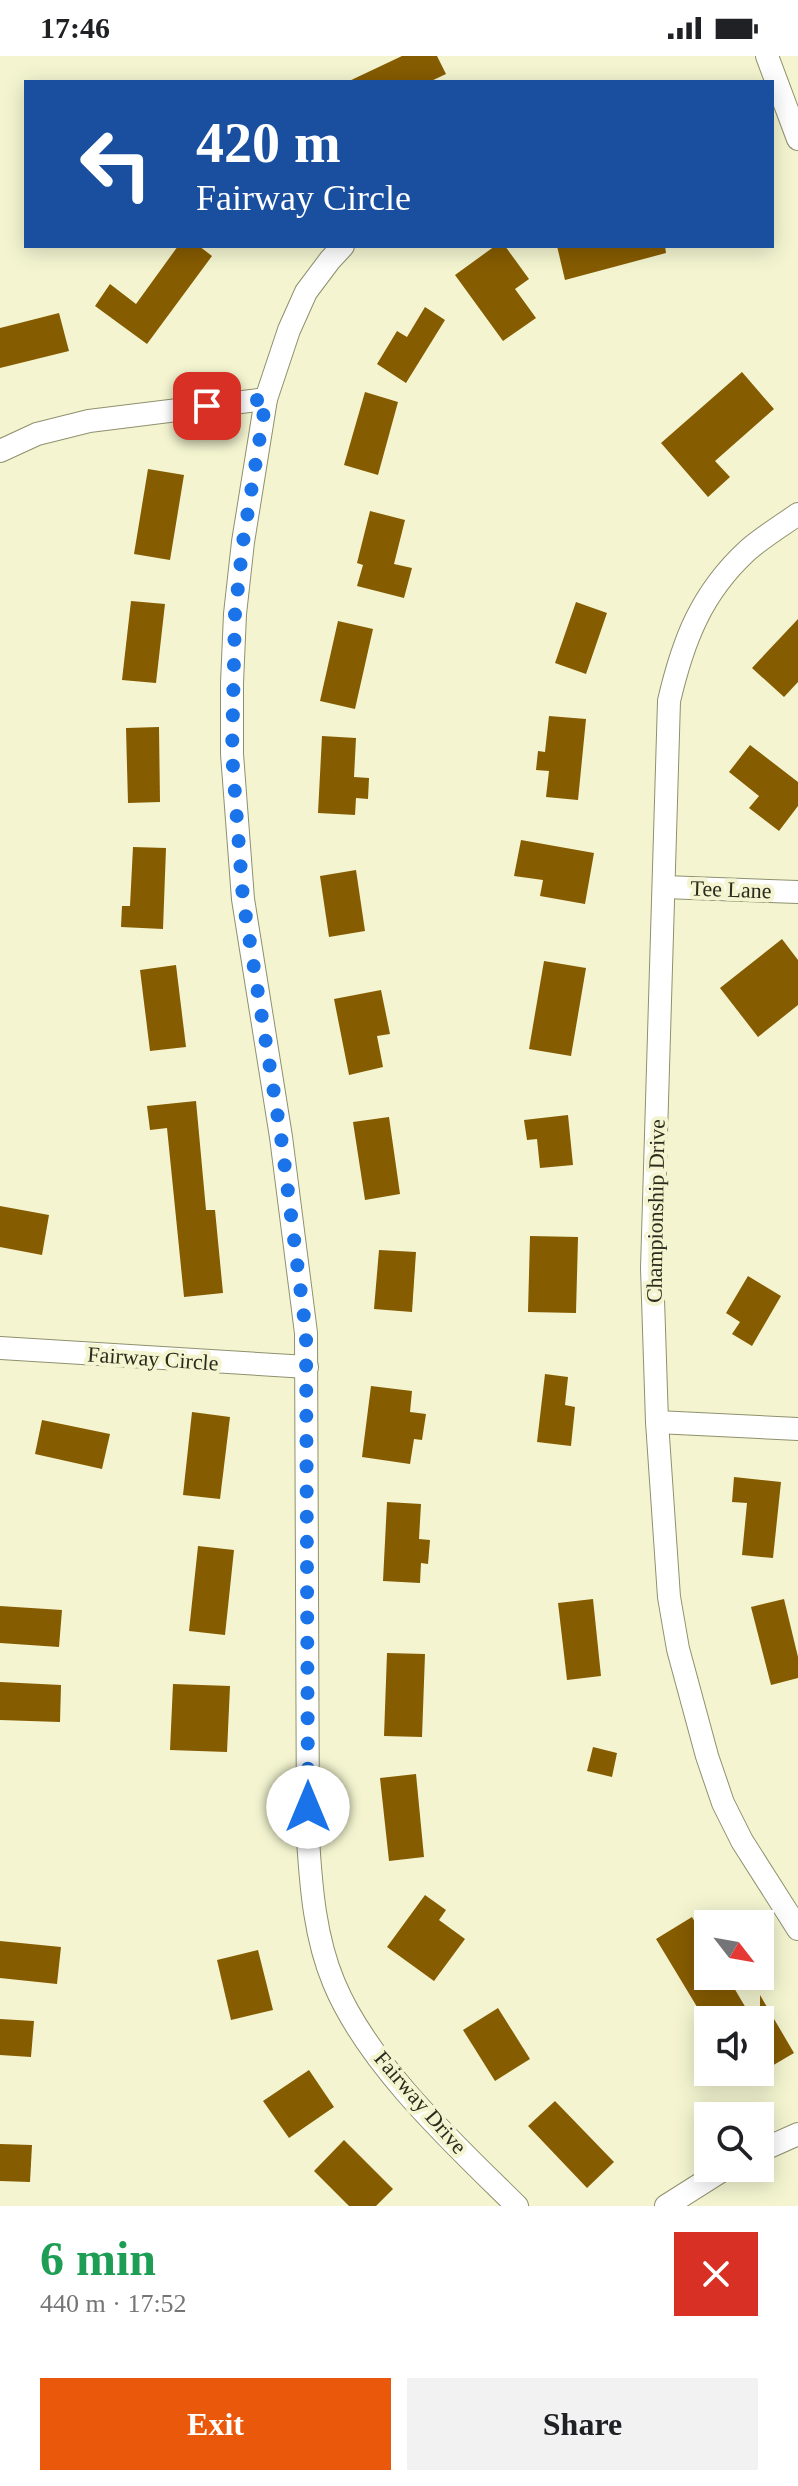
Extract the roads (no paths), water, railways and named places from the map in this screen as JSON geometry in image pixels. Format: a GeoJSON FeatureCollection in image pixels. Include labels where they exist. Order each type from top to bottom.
{"type":"FeatureCollection","features":[{"type":"Feature","properties":{"kind":"street"},"geometry":{"type":"LineString","coordinates":[[767,56],[783,91],[798,139]]}},
{"type":"Feature","properties":{"kind":"street","name":"Fairway Drive"},"geometry":{"type":"LineString","coordinates":[[341,248],[306,292],[289,330],[266,399],[235,614],[232,754],[243,899],[281,1137],[301,1292],[307,1367],[308,1839],[311,1886],[320,1937],[334,1984],[359,2029],[389,2071],[517,2206]]}},
{"type":"Feature","properties":{"kind":"street"},"geometry":{"type":"LineString","coordinates":[[0,451],[37,434],[89,421],[266,399]]}},
{"type":"Feature","properties":{"kind":"street","name":"Championship Drive"},"geometry":{"type":"LineString","coordinates":[[798,514],[750,548],[728,570],[709,596],[686,639],[669,701],[652,1268],[657,1422],[669,1597],[678,1649],[723,1803],[742,1841],[798,1929]]}},
{"type":"Feature","properties":{"kind":"street","name":"Tee Lane"},"geometry":{"type":"LineString","coordinates":[[664,887],[798,892]]}},
{"type":"Feature","properties":{"kind":"street","name":"Fairway Circle"},"geometry":{"type":"LineString","coordinates":[[0,1348],[307,1367]]}},
{"type":"Feature","properties":{"kind":"street"},"geometry":{"type":"LineString","coordinates":[[657,1422],[798,1429]]}},
{"type":"Feature","properties":{"kind":"street"},"geometry":{"type":"LineString","coordinates":[[774,2145],[798,2134]]}},
{"type":"Feature","properties":{"kind":"street"},"geometry":{"type":"LineString","coordinates":[[666,2206],[704,2182]]}}]}
